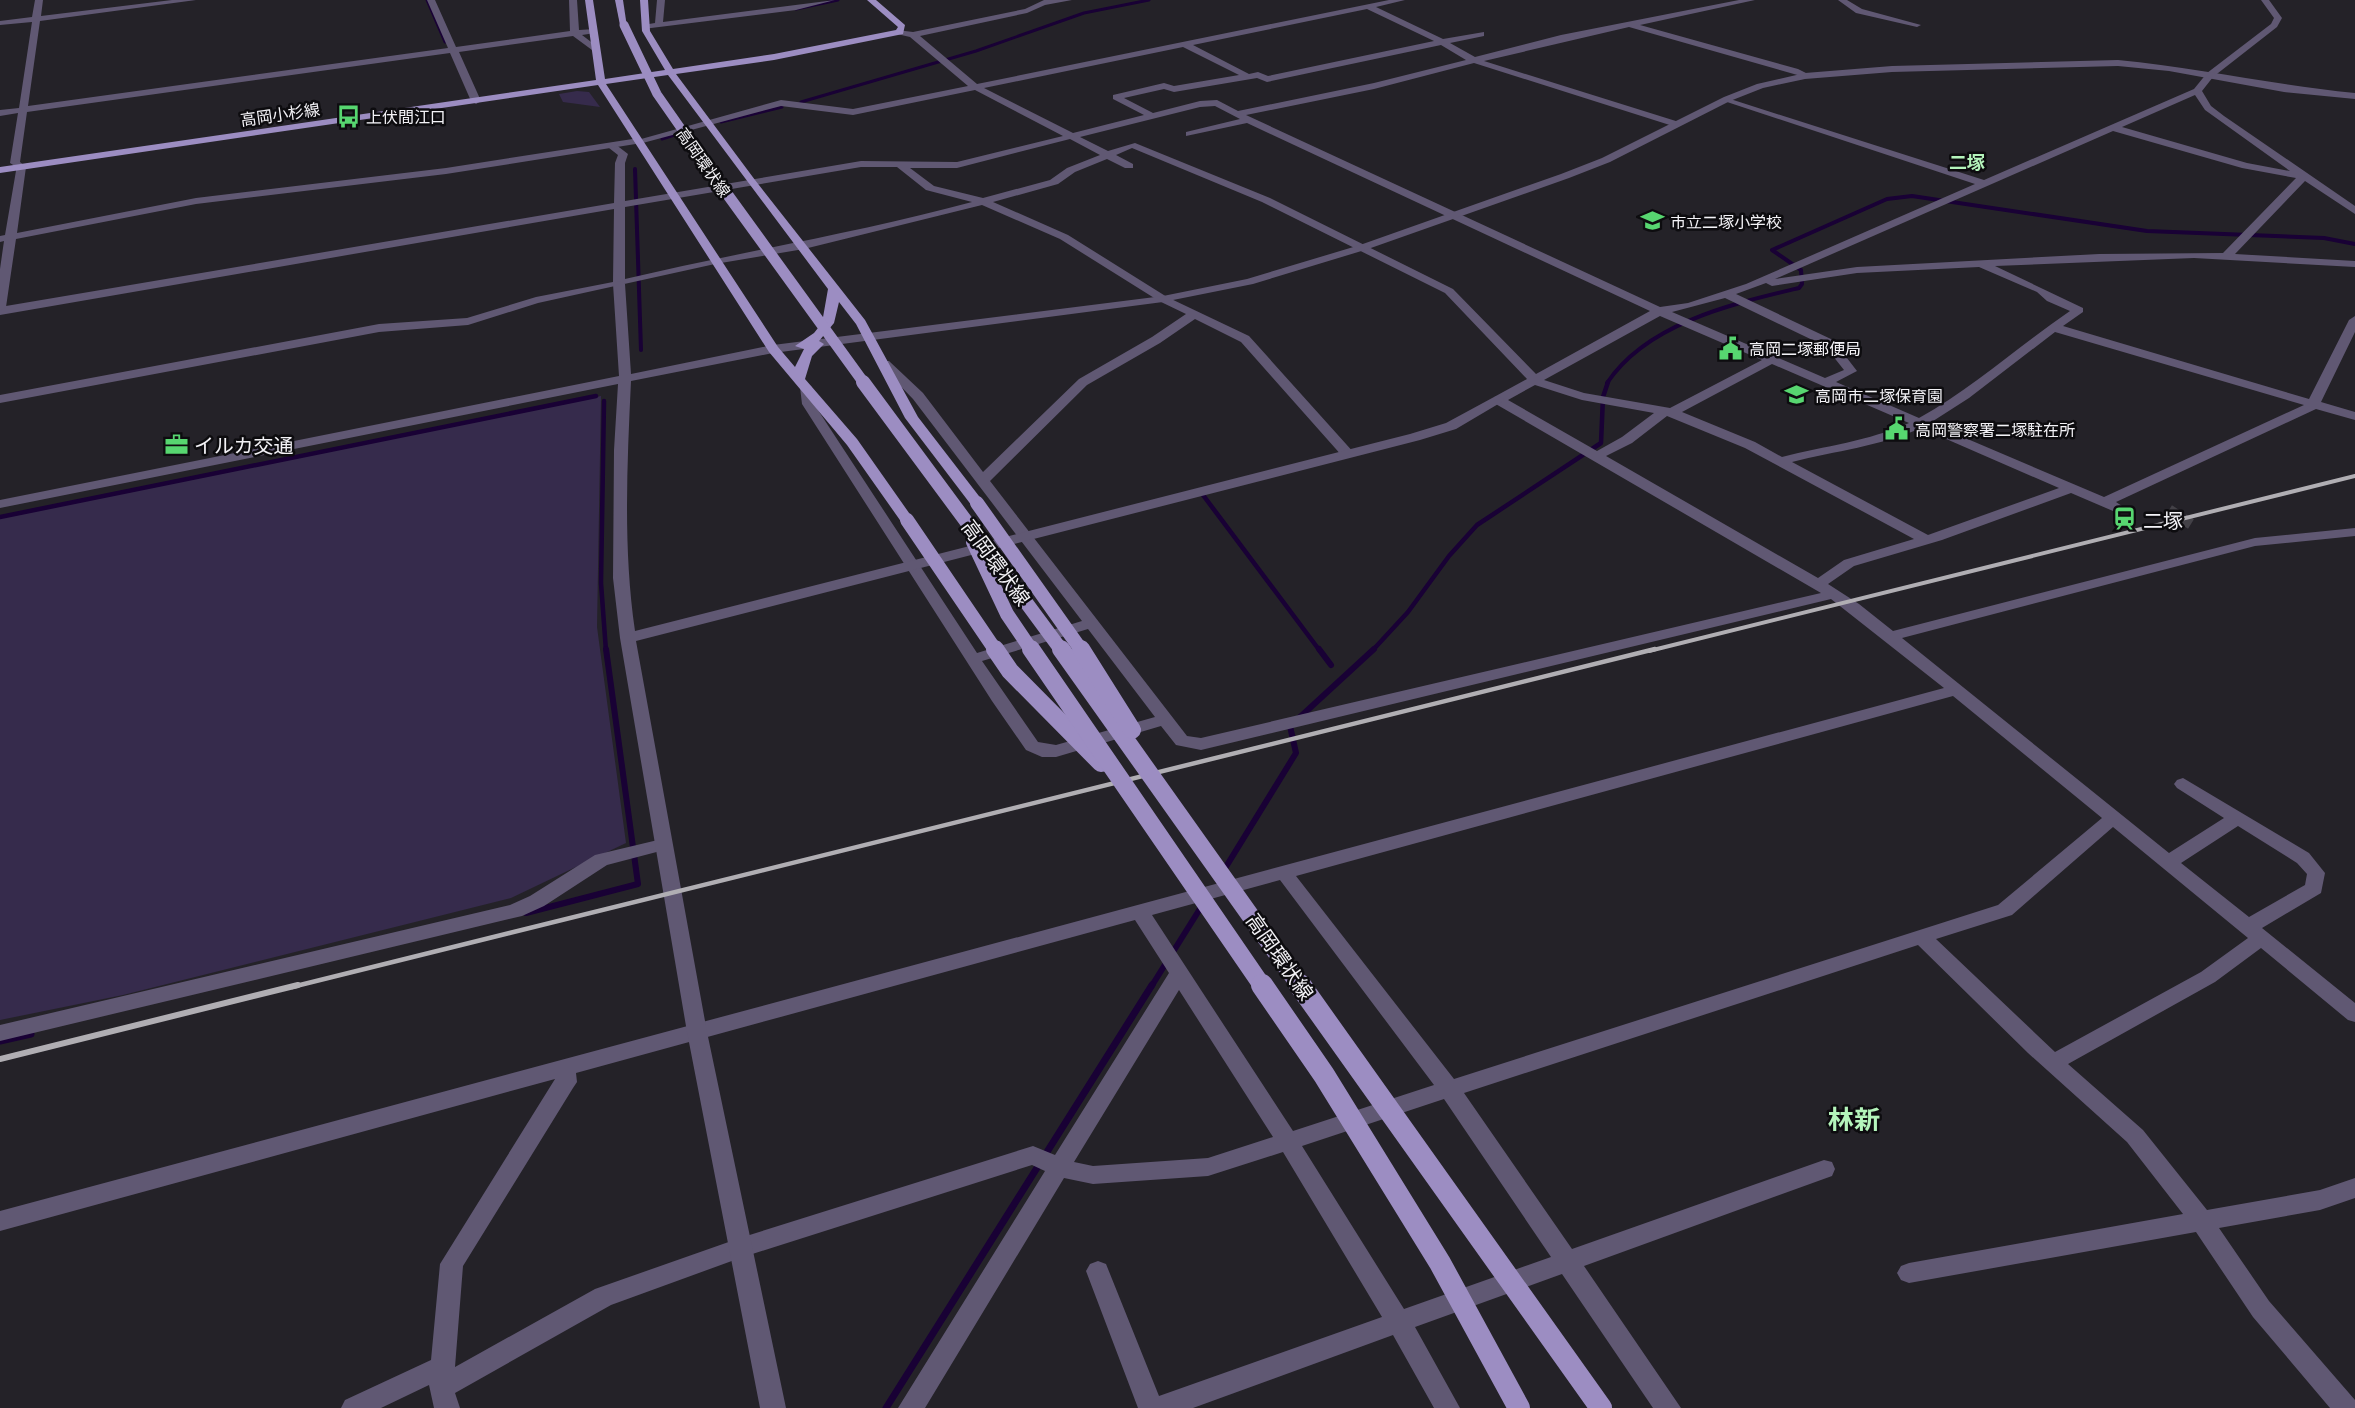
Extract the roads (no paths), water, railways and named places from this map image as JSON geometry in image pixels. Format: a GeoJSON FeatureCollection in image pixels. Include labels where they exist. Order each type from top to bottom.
{"type":"FeatureCollection","features":[{"type":"Feature","properties":{"kind":"main road"},"geometry":{"type":"LineString","coordinates":[[589,0],[601,83],[773,349],[852,442],[1010,671],[1131,793]]}},
{"type":"Feature","properties":{"kind":"main road","name":"高岡環状線"},"geometry":{"type":"LineString","coordinates":[[619,0],[624,25],[663,104],[760,242],[1216,863],[1601,1408]]}},
{"type":"Feature","properties":{"kind":"main road"},"geometry":{"type":"LineString","coordinates":[[624,25],[626,0]]}},
{"type":"Feature","properties":{"kind":"main road"},"geometry":{"type":"LineString","coordinates":[[644,0],[643,16],[646,29],[670,72],[861,323],[912,418],[977,503],[1082,650],[1216,863]]}},
{"type":"Feature","properties":{"kind":"main road"},"geometry":{"type":"LineString","coordinates":[[601,83],[837,46],[900,32],[902,27],[871,0]]}},
{"type":"Feature","properties":{"kind":"main road"},"geometry":{"type":"LineString","coordinates":[[621,111],[624,93],[648,58],[643,39],[646,29]]}},
{"type":"Feature","properties":{"kind":"main road"},"geometry":{"type":"LineString","coordinates":[[599,72],[637,77],[684,88]]}},
{"type":"Feature","properties":{"kind":"main road","name":"高岡小杉線"},"geometry":{"type":"LineString","coordinates":[[0,170],[601,83]]}},
{"type":"Feature","properties":{"kind":"main road"},"geometry":{"type":"LineString","coordinates":[[801,346],[818,339],[824,333],[833,307],[834,286]]}},
{"type":"Feature","properties":{"kind":"main road"},"geometry":{"type":"LineString","coordinates":[[803,384],[802,358],[807,350],[822,342]]}},
{"type":"Feature","properties":{"kind":"main road","name":"高岡環状線"},"geometry":{"type":"LineString","coordinates":[[956,507],[1007,614],[1324,1075],[1440,1263],[1519,1408]]}},
{"type":"Feature","properties":{"kind":"street"},"geometry":{"type":"LineString","coordinates":[[39,0],[15,163],[21,167],[0,309],[861,164],[957,165],[1152,116],[1217,103],[1248,120],[1455,214],[1659,311],[2112,504],[2312,406],[2355,320]]}},
{"type":"Feature","properties":{"kind":"street"},"geometry":{"type":"LineString","coordinates":[[0,23],[192,0]]}},
{"type":"Feature","properties":{"kind":"street"},"geometry":{"type":"LineString","coordinates":[[431,0],[476,101]]}},
{"type":"Feature","properties":{"kind":"street"},"geometry":{"type":"LineString","coordinates":[[573,0],[575,34],[595,48]]}},
{"type":"Feature","properties":{"kind":"street"},"geometry":{"type":"LineString","coordinates":[[660,25],[661,0]]}},
{"type":"Feature","properties":{"kind":"street"},"geometry":{"type":"LineString","coordinates":[[646,29],[660,25],[796,8],[831,0]]}},
{"type":"Feature","properties":{"kind":"street"},"geometry":{"type":"LineString","coordinates":[[900,32],[913,35],[1027,11],[1047,2],[1068,0]]}},
{"type":"Feature","properties":{"kind":"street"},"geometry":{"type":"LineString","coordinates":[[1356,0],[1442,42],[1473,60],[1676,124]]}},
{"type":"Feature","properties":{"kind":"street"},"geometry":{"type":"LineString","coordinates":[[0,239],[195,201],[446,171],[612,146],[639,141],[781,103],[853,112],[1401,0]]}},
{"type":"Feature","properties":{"kind":"street"},"geometry":{"type":"LineString","coordinates":[[1237,114],[1374,86],[1628,24],[1751,0]]}},
{"type":"Feature","properties":{"kind":"street"},"geometry":{"type":"LineString","coordinates":[[1842,0],[1859,11],[1917,26]]}},
{"type":"Feature","properties":{"kind":"street"},"geometry":{"type":"LineString","coordinates":[[627,638],[1451,426],[1659,311],[1690,306],[1750,286],[2197,91],[2210,75],[2274,25],[2278,18],[2265,0]]}},
{"type":"Feature","properties":{"kind":"street"},"geometry":{"type":"LineString","coordinates":[[1628,24],[1795,71],[1804,76]]}},
{"type":"Feature","properties":{"kind":"street"},"geometry":{"type":"LineString","coordinates":[[0,113],[592,32]]}},
{"type":"Feature","properties":{"kind":"street"},"geometry":{"type":"LineString","coordinates":[[1152,116],[1116,98],[1164,86],[1174,89],[1258,75],[1267,79],[1481,34]]}},
{"type":"Feature","properties":{"kind":"street"},"geometry":{"type":"LineString","coordinates":[[913,35],[974,86],[1129,166]]}},
{"type":"Feature","properties":{"kind":"street"},"geometry":{"type":"LineString","coordinates":[[1184,44],[1247,76]]}},
{"type":"Feature","properties":{"kind":"street"},"geometry":{"type":"LineString","coordinates":[[0,504],[773,349],[1163,299],[1250,282],[1364,247],[1606,160],[1727,99],[1760,86],[1804,76],[1892,69],[2097,63],[2145,65],[2284,89],[2355,96]]}},
{"type":"Feature","properties":{"kind":"street"},"geometry":{"type":"LineString","coordinates":[[1199,84],[1219,99],[1217,103]]}},
{"type":"Feature","properties":{"kind":"street"},"geometry":{"type":"LineString","coordinates":[[2197,91],[2208,108],[2221,118],[2355,212]]}},
{"type":"Feature","properties":{"kind":"street"},"geometry":{"type":"LineString","coordinates":[[1727,99],[1983,183]]}},
{"type":"Feature","properties":{"kind":"street"},"geometry":{"type":"LineString","coordinates":[[1189,134],[1248,120]]}},
{"type":"Feature","properties":{"kind":"street"},"geometry":{"type":"LineString","coordinates":[[2110,127],[2246,166],[2303,177]]}},
{"type":"Feature","properties":{"kind":"street"},"geometry":{"type":"LineString","coordinates":[[0,399],[379,328],[468,321],[536,300],[620,284],[715,261],[804,246],[909,222],[1054,182],[1071,170],[1132,145],[1256,195],[1449,291],[1535,381],[1582,396],[1668,412],[1750,444],[1926,540]]}},
{"type":"Feature","properties":{"kind":"street"},"geometry":{"type":"LineString","coordinates":[[612,146],[623,154],[620,163],[620,284],[625,378],[621,450],[620,557],[627,638],[697,1032],[773,1408]]}},
{"type":"Feature","properties":{"kind":"street"},"geometry":{"type":"LineString","coordinates":[[898,163],[930,188],[982,201],[1064,237],[1163,299],[1245,339],[1348,454]]}},
{"type":"Feature","properties":{"kind":"street"},"geometry":{"type":"LineString","coordinates":[[2226,257],[2303,177]]}},
{"type":"Feature","properties":{"kind":"street"},"geometry":{"type":"LineString","coordinates":[[1750,286],[1857,270],[2172,255],[2355,264]]}},
{"type":"Feature","properties":{"kind":"street"},"geometry":{"type":"LineString","coordinates":[[1782,461],[1843,445],[1887,438],[1920,422],[1957,403],[2052,327],[2079,310],[2051,299],[2041,290],[1980,264]]}},
{"type":"Feature","properties":{"kind":"street"},"geometry":{"type":"LineString","coordinates":[[1726,294],[1829,343],[1851,371],[1826,382]]}},
{"type":"Feature","properties":{"kind":"street"},"geometry":{"type":"LineString","coordinates":[[982,481],[1083,382],[1156,340],[1194,314]]}},
{"type":"Feature","properties":{"kind":"street"},"geometry":{"type":"LineString","coordinates":[[2052,327],[2312,406],[2355,416]]}},
{"type":"Feature","properties":{"kind":"street"},"geometry":{"type":"LineString","coordinates":[[1597,456],[1627,440],[1668,412],[1773,359]]}},
{"type":"Feature","properties":{"kind":"street"},"geometry":{"type":"LineString","coordinates":[[885,364],[918,396],[1182,741],[1201,744],[1281,723],[1325,716],[1834,594]]}},
{"type":"Feature","properties":{"kind":"street"},"geometry":{"type":"LineString","coordinates":[[803,384],[808,404],[1032,746],[1042,751],[1056,751],[1165,719]]}},
{"type":"Feature","properties":{"kind":"street"},"geometry":{"type":"LineString","coordinates":[[1499,400],[1834,594],[1890,636],[2355,1014]]}},
{"type":"Feature","properties":{"kind":"street"},"geometry":{"type":"LineString","coordinates":[[1818,584],[1849,563],[1926,540],[2071,488]]}},
{"type":"Feature","properties":{"kind":"street"},"geometry":{"type":"LineString","coordinates":[[1890,636],[2255,542],[2355,532]]}},
{"type":"Feature","properties":{"kind":"street"},"geometry":{"type":"LineString","coordinates":[[974,659],[1092,623]]}},
{"type":"Feature","properties":{"kind":"street"},"geometry":{"type":"LineString","coordinates":[[0,1221],[1956,690]]}},
{"type":"Feature","properties":{"kind":"street"},"geometry":{"type":"LineString","coordinates":[[2053,1063],[2208,977],[2255,932],[2314,888],[2316,873],[2303,858],[2183,784]]}},
{"type":"Feature","properties":{"kind":"street"},"geometry":{"type":"LineString","coordinates":[[354,1408],[444,1388],[603,1297],[740,1248],[1048,1162],[1093,1175],[1208,1167],[2005,910],[2114,817]]}},
{"type":"Feature","properties":{"kind":"street"},"geometry":{"type":"LineString","coordinates":[[2169,862],[2237,818]]}},
{"type":"Feature","properties":{"kind":"street"},"geometry":{"type":"LineString","coordinates":[[0,1033],[515,911],[537,901],[601,860],[662,845]]}},
{"type":"Feature","properties":{"kind":"street"},"geometry":{"type":"LineString","coordinates":[[1284,873],[1449,1089],[1668,1408]]}},
{"type":"Feature","properties":{"kind":"street"},"geometry":{"type":"LineString","coordinates":[[1139,911],[1288,1141],[1400,1323],[1447,1408]]}},
{"type":"Feature","properties":{"kind":"street"},"geometry":{"type":"LineString","coordinates":[[1922,937],[2053,1063],[2135,1136],[2200,1219],[2261,1309],[2346,1408]]}},
{"type":"Feature","properties":{"kind":"street"},"geometry":{"type":"LineString","coordinates":[[910,1408],[1048,1162],[1179,973]]}},
{"type":"Feature","properties":{"kind":"street"},"geometry":{"type":"LineString","coordinates":[[444,1388],[452,1263],[566,1082],[565,1069]]}},
{"type":"Feature","properties":{"kind":"street"},"geometry":{"type":"LineString","coordinates":[[1160,1408],[1824,1169]]}},
{"type":"Feature","properties":{"kind":"street"},"geometry":{"type":"LineString","coordinates":[[1909,1273],[2200,1219],[2320,1200],[2355,1188]]}},
{"type":"Feature","properties":{"kind":"street"},"geometry":{"type":"LineString","coordinates":[[1098,1272],[1152,1408]]}},
{"type":"Feature","properties":{"kind":"waterway"},"geometry":{"type":"LineString","coordinates":[[427,0],[445,42]]}},
{"type":"Feature","properties":{"kind":"waterway"},"geometry":{"type":"LineString","coordinates":[[796,9],[838,0]]}},
{"type":"Feature","properties":{"kind":"waterway"},"geometry":{"type":"LineString","coordinates":[[801,102],[976,51],[1084,13],[1149,0]]}},
{"type":"Feature","properties":{"kind":"waterway"},"geometry":{"type":"LineString","coordinates":[[721,122],[782,107]]}},
{"type":"Feature","properties":{"kind":"waterway"},"geometry":{"type":"LineString","coordinates":[[662,139],[684,132]]}},
{"type":"Feature","properties":{"kind":"waterway"},"geometry":{"type":"LineString","coordinates":[[635,169],[641,350]]}},
{"type":"Feature","properties":{"kind":"waterway"},"geometry":{"type":"LineString","coordinates":[[1607,383],[1624,362],[1644,345],[1668,331],[1719,309],[1799,288],[1802,284],[1801,270],[1772,250],[1887,199],[1912,196],[2147,231],[2324,238],[2355,244]]}},
{"type":"Feature","properties":{"kind":"waterway"},"geometry":{"type":"LineString","coordinates":[[1373,650],[1408,612],[1449,556],[1477,525],[1601,443],[1603,397],[1608,382]]}},
{"type":"Feature","properties":{"kind":"waterway"},"geometry":{"type":"LineString","coordinates":[[0,517],[596,396]]}},
{"type":"Feature","properties":{"kind":"waterway"},"geometry":{"type":"LineString","coordinates":[[604,401],[601,583],[606,651]]}},
{"type":"Feature","properties":{"kind":"waterway"},"geometry":{"type":"LineString","coordinates":[[1203,495],[1320,651]]}},
{"type":"Feature","properties":{"kind":"waterway"},"geometry":{"type":"LineString","coordinates":[[526,913],[638,884],[606,649]]}},
{"type":"Feature","properties":{"kind":"waterway"},"geometry":{"type":"LineString","coordinates":[[1319,649],[1331,665]]}},
{"type":"Feature","properties":{"kind":"waterway"},"geometry":{"type":"LineString","coordinates":[[1299,718],[1373,650]]}},
{"type":"Feature","properties":{"kind":"waterway"},"geometry":{"type":"LineString","coordinates":[[1224,870],[1296,753],[1290,726],[1292,725]]}},
{"type":"Feature","properties":{"kind":"waterway"},"geometry":{"type":"LineString","coordinates":[[1151,987],[1203,904]]}},
{"type":"Feature","properties":{"kind":"waterway"},"geometry":{"type":"LineString","coordinates":[[886,1408],[1152,985]]}},
{"type":"Feature","properties":{"kind":"waterway"},"geometry":{"type":"LineString","coordinates":[[0,1041],[31,1034]]}},
{"type":"Feature","properties":{"kind":"tunnel"},"geometry":{"type":"LineString","coordinates":[[2169,510],[2191,524]]}},
{"type":"Feature","properties":{"kind":"railway"},"geometry":{"type":"LineString","coordinates":[[1649,651],[2355,476]]}},
{"type":"Feature","properties":{"kind":"railway"},"geometry":{"type":"LineString","coordinates":[[292,987],[1655,649]]}},
{"type":"Feature","properties":{"kind":"railway"},"geometry":{"type":"LineString","coordinates":[[0,1059],[298,985]]}},
{"type":"Feature","properties":{"kind":"place","name":"上伏間江口"},"geometry":{"type":"Point","coordinates":[348,116]}},
{"type":"Feature","properties":{"kind":"place","name":"市立二塚小学校"},"geometry":{"type":"Point","coordinates":[1652,221]}},
{"type":"Feature","properties":{"kind":"place","name":"高岡二塚郵便局"},"geometry":{"type":"Point","coordinates":[1731,348]}},
{"type":"Feature","properties":{"kind":"place","name":"高岡市二塚保育園"},"geometry":{"type":"Point","coordinates":[1797,395]}},
{"type":"Feature","properties":{"kind":"place","name":"高岡警察署二塚駐在所"},"geometry":{"type":"Point","coordinates":[1897,429]}},
{"type":"Feature","properties":{"kind":"place","name":"イルカ交通"},"geometry":{"type":"Point","coordinates":[176,444]}},
{"type":"Feature","properties":{"kind":"place","name":"二塚"},"geometry":{"type":"Point","coordinates":[2125,519]}},
{"type":"Feature","properties":{"kind":"district","name":"二塚"},"geometry":{"type":"Point","coordinates":[1967,162]}},
{"type":"Feature","properties":{"kind":"district","name":"林新"},"geometry":{"type":"Point","coordinates":[1854,1118]}}]}
